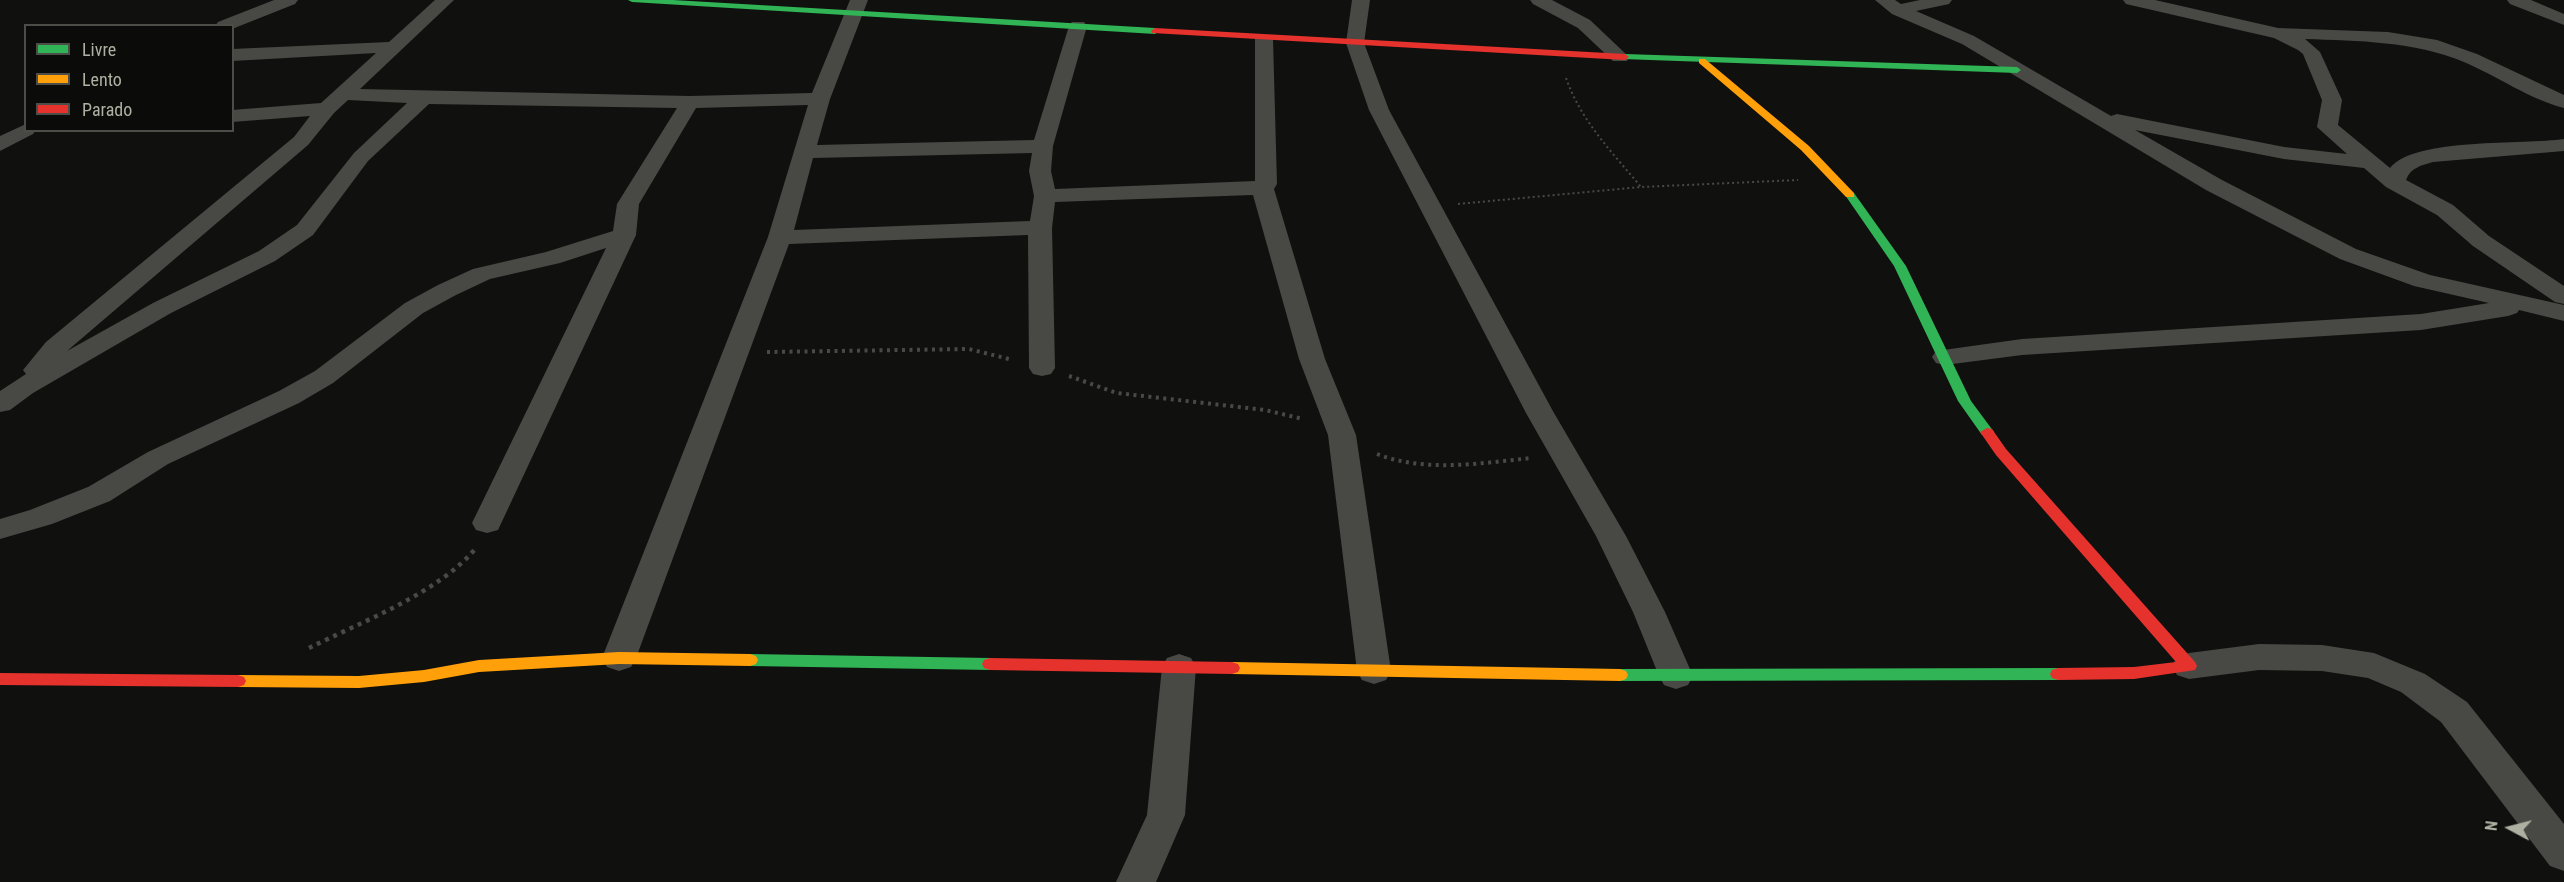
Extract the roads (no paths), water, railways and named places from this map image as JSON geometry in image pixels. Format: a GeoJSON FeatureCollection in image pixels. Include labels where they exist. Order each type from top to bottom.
{"type":"FeatureCollection","features":[{"type":"Feature","properties":{"kind":"street"},"geometry":{"type":"LineString","coordinates":[[229,24],[289,0]]}},
{"type":"Feature","properties":{"kind":"street"},"geometry":{"type":"LineString","coordinates":[[22,387],[55,348],[301,141],[327,109],[445,0]]}},
{"type":"Feature","properties":{"kind":"street"},"geometry":{"type":"LineString","coordinates":[[632,0],[857,6],[1078,26],[1264,39],[1620,57],[2017,70]]}},
{"type":"Feature","properties":{"kind":"street"},"geometry":{"type":"LineString","coordinates":[[1361,0],[1355,43],[1379,110],[1564,456],[1611,536],[1676,676]]}},
{"type":"Feature","properties":{"kind":"street"},"geometry":{"type":"LineString","coordinates":[[1539,0],[1584,24],[1620,57]]}},
{"type":"Feature","properties":{"kind":"street"},"geometry":{"type":"LineString","coordinates":[[1891,5],[1943,0]]}},
{"type":"Feature","properties":{"kind":"street"},"geometry":{"type":"LineString","coordinates":[[2132,0],[2278,33],[2388,37],[2437,46],[2469,58],[2564,102]]}},
{"type":"Feature","properties":{"kind":"street"},"geometry":{"type":"LineString","coordinates":[[2516,0],[2564,20]]}},
{"type":"Feature","properties":{"kind":"street"},"geometry":{"type":"LineString","coordinates":[[1891,5],[1951,31],[2214,185],[2303,233],[2348,254],[2423,281],[2564,313]]}},
{"type":"Feature","properties":{"kind":"street"},"geometry":{"type":"LineString","coordinates":[[619,658],[780,237],[820,99],[857,6]]}},
{"type":"Feature","properties":{"kind":"street"},"geometry":{"type":"LineString","coordinates":[[1042,368],[1040,228],[1045,196],[1040,171],[1043,146],[1078,26]]}},
{"type":"Feature","properties":{"kind":"street"},"geometry":{"type":"LineString","coordinates":[[2278,33],[2311,52],[2332,100],[2310,132]]}},
{"type":"Feature","properties":{"kind":"street"},"geometry":{"type":"LineString","coordinates":[[1045,196],[1262,187],[1267,181],[1264,39]]}},
{"type":"Feature","properties":{"kind":"street"},"geometry":{"type":"LineString","coordinates":[[234,56],[396,47]]}},
{"type":"Feature","properties":{"kind":"street"},"geometry":{"type":"LineString","coordinates":[[1702,61],[1805,148],[1863,210],[1900,266],[1965,400],[2001,452],[2189,666]]}},
{"type":"Feature","properties":{"kind":"street"},"geometry":{"type":"LineString","coordinates":[[344,94],[424,98],[690,102],[820,99]]}},
{"type":"Feature","properties":{"kind":"street"},"geometry":{"type":"LineString","coordinates":[[0,405],[22,387],[162,308],[267,256],[305,230],[361,157],[424,98]]}},
{"type":"Feature","properties":{"kind":"street"},"geometry":{"type":"LineString","coordinates":[[487,523],[624,235],[627,212],[632,197],[690,102]]}},
{"type":"Feature","properties":{"kind":"street"},"geometry":{"type":"LineString","coordinates":[[234,116],[327,109]]}},
{"type":"Feature","properties":{"kind":"street"},"geometry":{"type":"LineString","coordinates":[[2097,116],[2284,153],[2373,163]]}},
{"type":"Feature","properties":{"kind":"street"},"geometry":{"type":"LineString","coordinates":[[0,145],[24,131]]}},
{"type":"Feature","properties":{"kind":"street"},"geometry":{"type":"LineString","coordinates":[[2239,143],[2262,143],[2310,132],[2373,163],[2394,182],[2445,210],[2497,253],[2564,297]]}},
{"type":"Feature","properties":{"kind":"street"},"geometry":{"type":"LineString","coordinates":[[2394,182],[2399,170],[2404,166],[2429,156],[2538,149],[2564,145]]}},
{"type":"Feature","properties":{"kind":"street"},"geometry":{"type":"LineString","coordinates":[[805,152],[1043,146]]}},
{"type":"Feature","properties":{"kind":"street"},"geometry":{"type":"LineString","coordinates":[[1262,187],[1312,359],[1342,435],[1374,671]]}},
{"type":"Feature","properties":{"kind":"street"},"geometry":{"type":"LineString","coordinates":[[780,237],[1040,228]]}},
{"type":"Feature","properties":{"kind":"street"},"geometry":{"type":"LineString","coordinates":[[0,528],[41,517],[99,494],[158,458],[289,398],[324,377],[414,308],[447,290],[482,274],[552,258],[624,235]]}},
{"type":"Feature","properties":{"kind":"street"},"geometry":{"type":"LineString","coordinates":[[1945,357],[2022,348],[2410,323],[2489,310],[2531,306]]}},
{"type":"Feature","properties":{"kind":"street"},"geometry":{"type":"LineString","coordinates":[[0,679],[359,682],[424,676],[479,666],[619,658],[1676,676],[2134,673],[2259,657],[2322,658],[2374,666],[2413,683],[2454,712],[2564,854]]}},
{"type":"Feature","properties":{"kind":"street"},"geometry":{"type":"LineString","coordinates":[[1136,882],[1166,815],[1179,668]]}}]}
